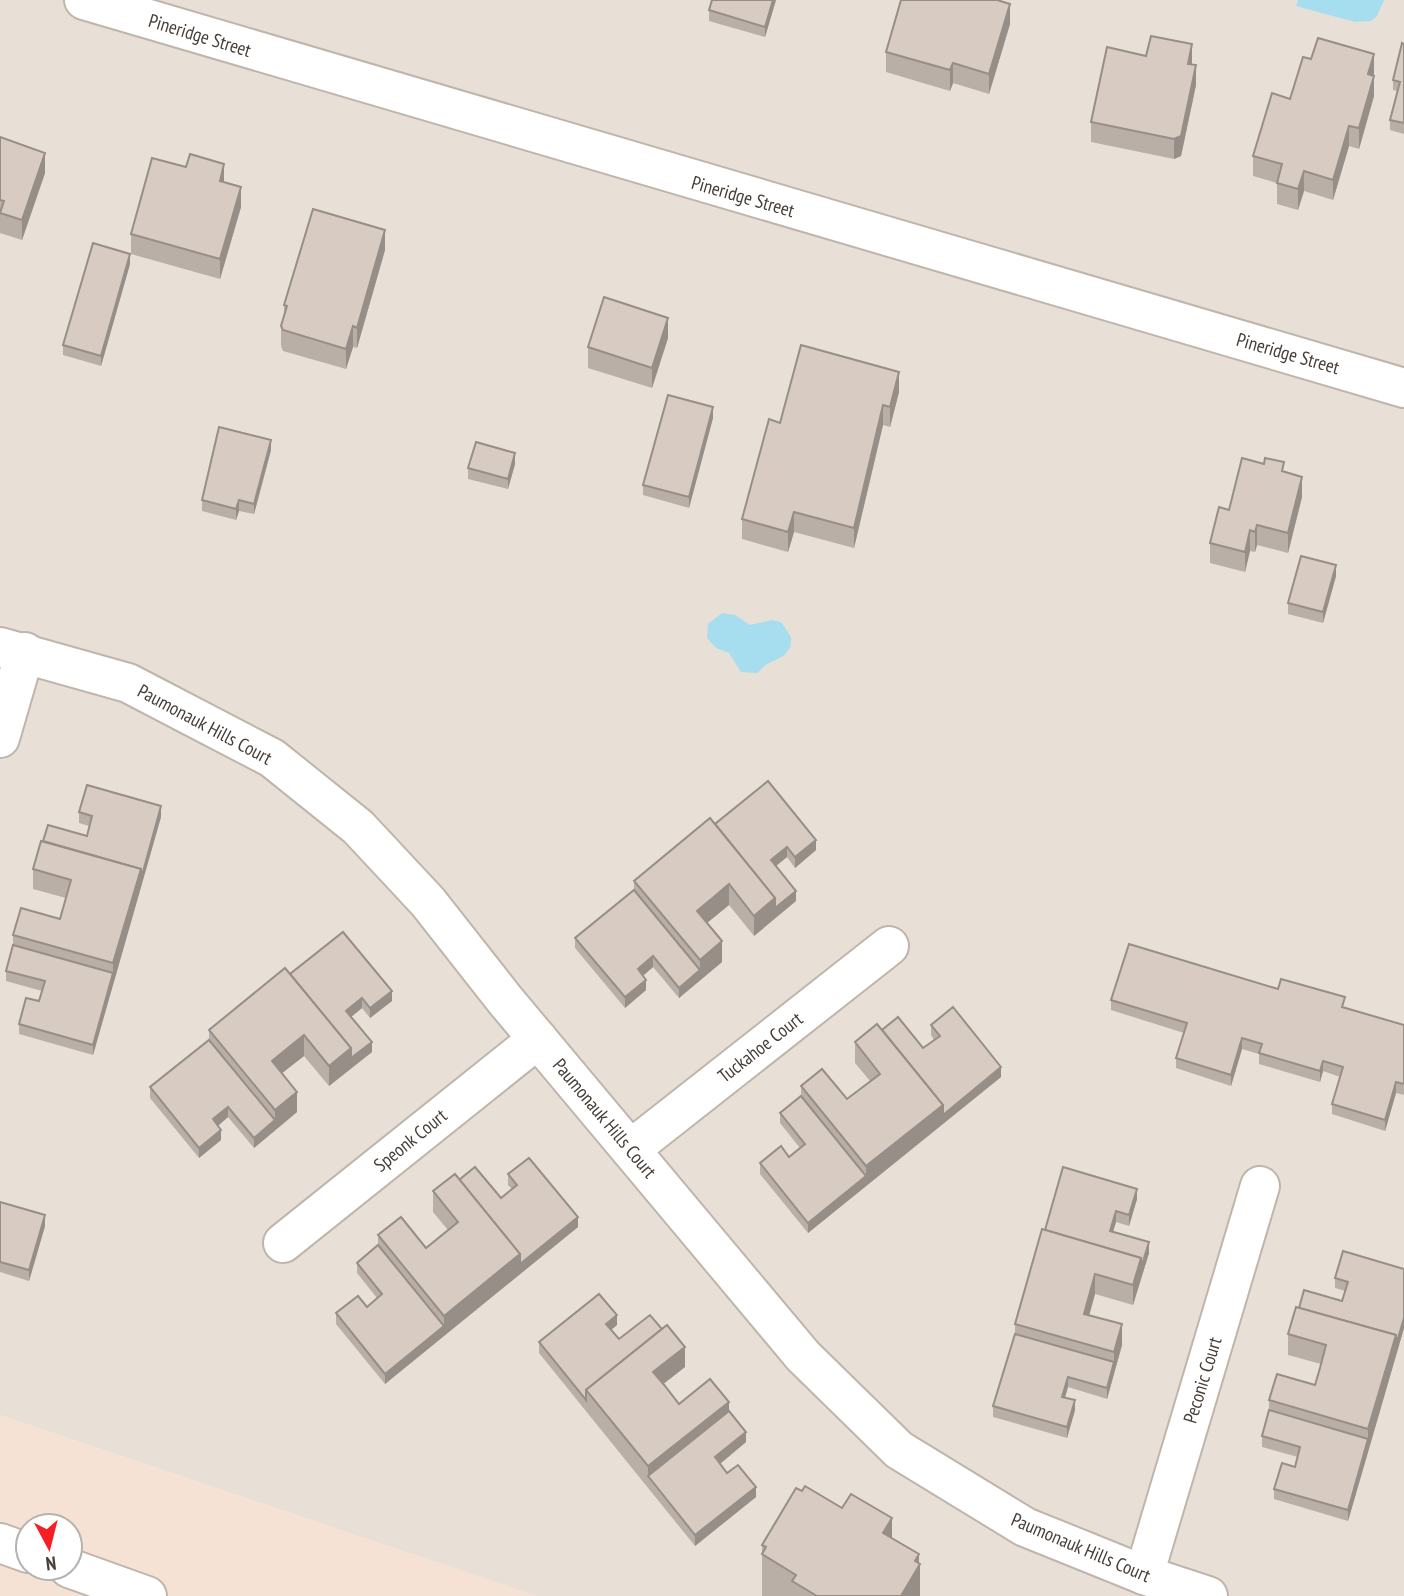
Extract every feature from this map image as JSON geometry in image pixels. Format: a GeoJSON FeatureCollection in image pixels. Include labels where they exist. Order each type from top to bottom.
{"type":"FeatureCollection","features":[{"type":"Feature","properties":{"kind":"street","name":"Pineridge Street"},"geometry":{"type":"LineString","coordinates":[[84,0],[1404,387]]}},
{"type":"Feature","properties":{"kind":"street"},"geometry":{"type":"LineString","coordinates":[[0,738],[12,650]]}},
{"type":"Feature","properties":{"kind":"street","name":"Paumonauk Hills Court"},"geometry":{"type":"LineString","coordinates":[[12,650],[128,683],[272,758],[358,827],[428,902],[538,1039],[803,1356],[899,1450],[1025,1527],[1208,1596]]}},
{"type":"Feature","properties":{"kind":"street","name":"Tuckahoe Court"},"geometry":{"type":"LineString","coordinates":[[631,1149],[889,946]]}},
{"type":"Feature","properties":{"kind":"street","name":"Speonk Court"},"geometry":{"type":"LineString","coordinates":[[283,1242],[538,1039]]}},
{"type":"Feature","properties":{"kind":"street","name":"Peconic Court"},"geometry":{"type":"LineString","coordinates":[[1144,1574],[1260,1185]]}},
{"type":"Feature","properties":{"kind":"street"},"geometry":{"type":"LineString","coordinates":[[84,1573],[147,1596]]}},
{"type":"Feature","properties":{"kind":"shaded area"},"geometry":{"type":"Polygon","coordinates":[[[0,0],[1404,0],[1404,1596],[536,1596],[0,1415],[0,0]]]}},
{"type":"Feature","properties":{"kind":"shaded area"},"geometry":{"type":"Polygon","coordinates":[[[0,1415],[536,1596],[0,1596],[0,1415]]]}},
{"type":"Feature","properties":{"kind":"water"},"geometry":{"type":"Polygon","coordinates":[[[1298,0],[1384,0],[1377,16],[1371,21],[1355,22],[1296,6],[1298,0]]]}},
{"type":"Feature","properties":{"kind":"water"},"geometry":{"type":"Polygon","coordinates":[[[722,613],[735,615],[750,625],[771,620],[781,622],[791,637],[788,651],[757,673],[741,672],[729,653],[716,648],[707,638],[708,624],[722,613]]]}},
{"type":"Feature","properties":{"kind":"building"},"geometry":{"type":"Polygon","coordinates":[[[712,0],[773,0],[765,27],[709,10],[712,0]]]}},
{"type":"Feature","properties":{"kind":"building"},"geometry":{"type":"Polygon","coordinates":[[[901,0],[997,0],[1010,4],[989,74],[953,63],[950,70],[886,52],[901,0]]]}},
{"type":"Feature","properties":{"kind":"building"},"geometry":{"type":"Polygon","coordinates":[[[1151,36],[1192,44],[1188,64],[1196,65],[1181,136],[1174,139],[1091,122],[1107,47],[1146,56],[1151,36]]]}},
{"type":"Feature","properties":{"kind":"building"},"geometry":{"type":"Polygon","coordinates":[[[1318,38],[1374,54],[1368,74],[1374,76],[1359,128],[1349,126],[1333,180],[1304,171],[1298,189],[1277,183],[1282,164],[1253,156],[1272,93],[1290,99],[1303,57],[1311,59],[1318,38]]]}},
{"type":"Feature","properties":{"kind":"building"},"geometry":{"type":"Polygon","coordinates":[[[1402,43],[1404,123],[1390,120],[1400,82],[1393,80],[1402,43]]]}},
{"type":"Feature","properties":{"kind":"building"},"geometry":{"type":"Polygon","coordinates":[[[0,137],[45,153],[22,220],[0,213],[4,201],[0,200],[0,137]]]}},
{"type":"Feature","properties":{"kind":"building"},"geometry":{"type":"Polygon","coordinates":[[[190,154],[224,164],[220,181],[241,187],[220,259],[131,234],[152,158],[186,167],[190,154]]]}},
{"type":"Feature","properties":{"kind":"building"},"geometry":{"type":"Polygon","coordinates":[[[313,209],[385,230],[357,328],[353,326],[346,349],[283,330],[281,326],[287,306],[284,305],[313,209]]]}},
{"type":"Feature","properties":{"kind":"building"},"geometry":{"type":"Polygon","coordinates":[[[93,243],[130,254],[101,356],[63,345],[93,243]]]}},
{"type":"Feature","properties":{"kind":"building"},"geometry":{"type":"Polygon","coordinates":[[[604,297],[668,318],[652,368],[588,347],[604,297]]]}},
{"type":"Feature","properties":{"kind":"building"},"geometry":{"type":"Polygon","coordinates":[[[801,345],[899,372],[890,407],[883,405],[854,528],[794,512],[788,532],[742,519],[769,419],[780,423],[801,345]]]}},
{"type":"Feature","properties":{"kind":"building"},"geometry":{"type":"Polygon","coordinates":[[[668,395],[713,407],[689,497],[643,485],[668,395]]]}},
{"type":"Feature","properties":{"kind":"building"},"geometry":{"type":"Polygon","coordinates":[[[219,427],[271,440],[254,504],[239,500],[236,509],[202,500],[219,427]]]}},
{"type":"Feature","properties":{"kind":"building"},"geometry":{"type":"Polygon","coordinates":[[[476,442],[515,453],[508,479],[468,468],[476,442]]]}},
{"type":"Feature","properties":{"kind":"building"},"geometry":{"type":"Polygon","coordinates":[[[1242,458],[1264,464],[1265,458],[1284,462],[1282,471],[1302,477],[1288,533],[1257,525],[1255,532],[1250,530],[1245,552],[1210,543],[1219,507],[1229,510],[1242,458]]]}},
{"type":"Feature","properties":{"kind":"building"},"geometry":{"type":"Polygon","coordinates":[[[1301,556],[1336,565],[1323,612],[1288,603],[1301,556]]]}},
{"type":"Feature","properties":{"kind":"building"},"geometry":{"type":"Polygon","coordinates":[[[768,781],[816,840],[795,857],[787,847],[771,860],[796,891],[775,908],[775,898],[715,824],[768,781]]]}},
{"type":"Feature","properties":{"kind":"building"},"geometry":{"type":"Polygon","coordinates":[[[87,785],[161,806],[141,879],[141,869],[43,841],[48,825],[87,836],[92,816],[79,812],[87,785]]]}},
{"type":"Feature","properties":{"kind":"building"},"geometry":{"type":"Polygon","coordinates":[[[710,818],[775,898],[754,916],[729,884],[697,911],[722,941],[700,960],[634,881],[710,818]]]}},
{"type":"Feature","properties":{"kind":"building"},"geometry":{"type":"Polygon","coordinates":[[[41,841],[141,869],[113,963],[13,935],[21,908],[60,919],[71,880],[33,869],[41,841]]]}},
{"type":"Feature","properties":{"kind":"building"},"geometry":{"type":"Polygon","coordinates":[[[634,890],[700,970],[679,988],[653,956],[638,969],[646,980],[625,997],[575,938],[634,890]]]}},
{"type":"Feature","properties":{"kind":"building"},"geometry":{"type":"Polygon","coordinates":[[[343,932],[392,991],[370,1008],[362,998],[346,1011],[372,1042],[351,1058],[351,1048],[290,974],[343,932]]]}},
{"type":"Feature","properties":{"kind":"building"},"geometry":{"type":"Polygon","coordinates":[[[1129,944],[1278,989],[1281,979],[1345,997],[1342,1007],[1404,1025],[1404,1084],[1396,1082],[1385,1120],[1332,1104],[1343,1067],[1323,1061],[1320,1071],[1259,1053],[1262,1044],[1242,1038],[1231,1075],[1176,1058],[1187,1023],[1111,1000],[1129,944]]]}},
{"type":"Feature","properties":{"kind":"building"},"geometry":{"type":"Polygon","coordinates":[[[13,945],[113,973],[93,1045],[19,1024],[26,998],[39,1001],[45,981],[6,971],[13,945]]]}},
{"type":"Feature","properties":{"kind":"building"},"geometry":{"type":"Polygon","coordinates":[[[285,968],[351,1048],[329,1066],[304,1035],[272,1061],[297,1092],[275,1110],[209,1030],[285,968]]]}},
{"type":"Feature","properties":{"kind":"building"},"geometry":{"type":"Polygon","coordinates":[[[953,1007],[1001,1067],[943,1115],[943,1105],[882,1030],[898,1017],[923,1048],[940,1036],[931,1025],[953,1007]]]}},
{"type":"Feature","properties":{"kind":"building"},"geometry":{"type":"Polygon","coordinates":[[[877,1024],[943,1105],[866,1166],[801,1086],[822,1069],[847,1099],[880,1074],[855,1042],[877,1024]]]}},
{"type":"Feature","properties":{"kind":"building"},"geometry":{"type":"Polygon","coordinates":[[[209,1040],[275,1120],[254,1138],[228,1107],[213,1119],[221,1130],[199,1148],[150,1087],[209,1040]]]}},
{"type":"Feature","properties":{"kind":"building"},"geometry":{"type":"Polygon","coordinates":[[[801,1096],[866,1176],[808,1223],[760,1163],[781,1146],[789,1157],[805,1144],[780,1113],[801,1096]]]}},
{"type":"Feature","properties":{"kind":"building"},"geometry":{"type":"Polygon","coordinates":[[[529,1158],[578,1217],[520,1264],[520,1254],[459,1180],[475,1167],[501,1198],[517,1185],[508,1174],[529,1158]]]}},
{"type":"Feature","properties":{"kind":"building"},"geometry":{"type":"Polygon","coordinates":[[[1063,1167],[1137,1189],[1129,1215],[1116,1211],[1110,1231],[1149,1242],[1141,1268],[1141,1258],[1045,1230],[1063,1167]]]}},
{"type":"Feature","properties":{"kind":"building"},"geometry":{"type":"Polygon","coordinates":[[[455,1174],[520,1254],[444,1316],[378,1235],[401,1217],[426,1248],[458,1222],[433,1191],[455,1174]]]}},
{"type":"Feature","properties":{"kind":"building"},"geometry":{"type":"Polygon","coordinates":[[[0,1202],[45,1215],[29,1270],[0,1262],[0,1202]]]}},
{"type":"Feature","properties":{"kind":"building"},"geometry":{"type":"Polygon","coordinates":[[[1042,1229],[1141,1258],[1133,1285],[1095,1274],[1084,1314],[1122,1324],[1114,1352],[1015,1324],[1042,1229]]]}},
{"type":"Feature","properties":{"kind":"building"},"geometry":{"type":"Polygon","coordinates":[[[378,1245],[444,1326],[385,1374],[336,1313],[358,1296],[367,1307],[382,1294],[357,1263],[378,1245]]]}},
{"type":"Feature","properties":{"kind":"building"},"geometry":{"type":"Polygon","coordinates":[[[1343,1251],[1404,1269],[1404,1318],[1396,1345],[1396,1335],[1299,1308],[1304,1290],[1342,1301],[1348,1282],[1335,1278],[1343,1251]]]}},
{"type":"Feature","properties":{"kind":"building"},"geometry":{"type":"Polygon","coordinates":[[[599,1294],[617,1315],[606,1324],[619,1339],[650,1315],[662,1329],[586,1390],[586,1400],[539,1342],[599,1294]]]}},
{"type":"Feature","properties":{"kind":"building"},"geometry":{"type":"Polygon","coordinates":[[[1296,1307],[1396,1335],[1368,1429],[1269,1400],[1277,1374],[1315,1385],[1320,1368],[1326,1345],[1288,1334],[1296,1307]]]}},
{"type":"Feature","properties":{"kind":"building"},"geometry":{"type":"Polygon","coordinates":[[[667,1325],[685,1347],[653,1372],[679,1404],[710,1379],[729,1402],[648,1466],[586,1390],[667,1325]]]}},
{"type":"Feature","properties":{"kind":"building"},"geometry":{"type":"Polygon","coordinates":[[[1015,1334],[1114,1362],[1107,1388],[1068,1377],[1062,1397],[1075,1400],[1067,1427],[993,1406],[1015,1334]]]}},
{"type":"Feature","properties":{"kind":"building"},"geometry":{"type":"Polygon","coordinates":[[[1269,1410],[1368,1439],[1348,1510],[1274,1489],[1282,1463],[1295,1467],[1300,1447],[1262,1436],[1269,1410]]]}},
{"type":"Feature","properties":{"kind":"building"},"geometry":{"type":"Polygon","coordinates":[[[729,1411],[746,1432],[715,1457],[727,1473],[738,1465],[756,1487],[695,1535],[648,1476],[729,1411]]]}},
{"type":"Feature","properties":{"kind":"building"},"geometry":{"type":"Polygon","coordinates":[[[805,1486],[842,1508],[851,1494],[892,1518],[883,1533],[919,1554],[915,1561],[920,1564],[901,1596],[817,1596],[792,1581],[796,1575],[762,1554],[766,1547],[762,1545],[796,1488],[802,1491],[805,1486]]]}}]}
